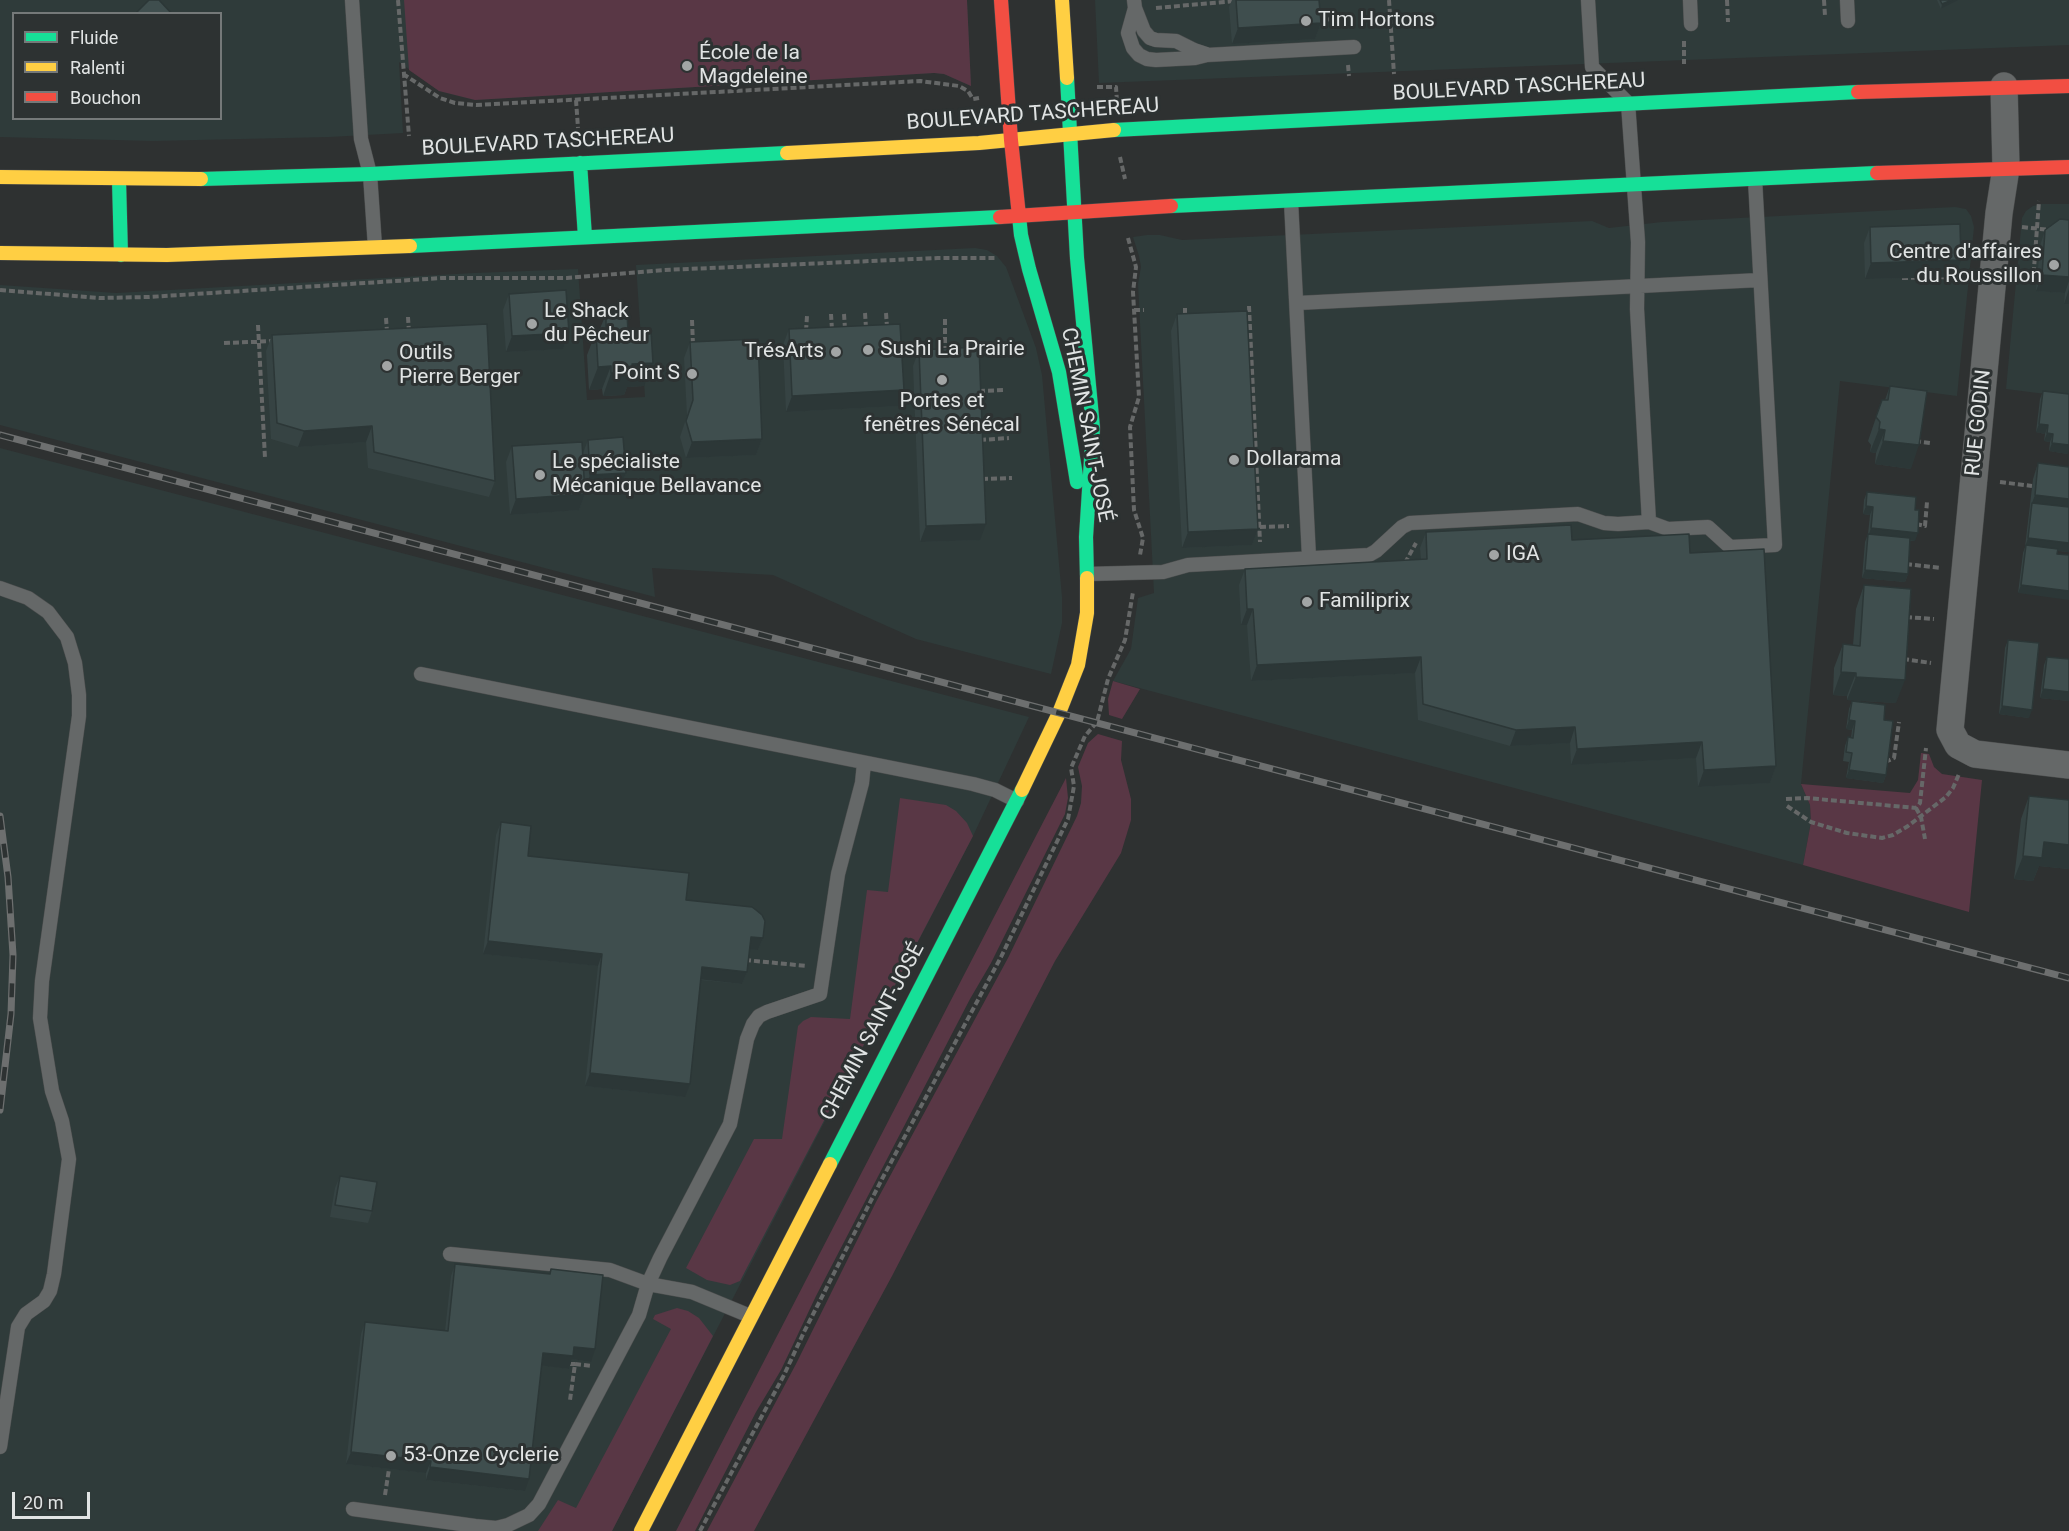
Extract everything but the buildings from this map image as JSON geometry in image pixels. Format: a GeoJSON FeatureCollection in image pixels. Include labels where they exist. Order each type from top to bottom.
{"type":"FeatureCollection","features":[{"type":"Feature","properties":{"kind":"main road","name":"CHEMIN SAINT-JOSÉ"},"geometry":{"type":"LineString","coordinates":[[1001,0],[1018,216],[1029,269],[1045,320],[1062,389],[1086,537]]}},
{"type":"Feature","properties":{"kind":"main road","name":"CHEMIN SAINT-JOSÉ"},"geometry":{"type":"LineString","coordinates":[[641,1531],[1017,801],[1054,725],[1077,665],[1087,613],[1086,537],[1093,428],[1075,212],[1062,0]]}},
{"type":"Feature","properties":{"kind":"main road","name":"BOULEVARD TASCHEREAU"},"geometry":{"type":"LineString","coordinates":[[0,177],[118,180],[370,174],[979,143],[1128,129],[2066,82]]}},
{"type":"Feature","properties":{"kind":"main road"},"geometry":{"type":"LineString","coordinates":[[580,163],[585,237]]}},
{"type":"Feature","properties":{"kind":"main road"},"geometry":{"type":"LineString","coordinates":[[0,253],[121,255],[280,252],[1634,184],[2069,167]]}},
{"type":"Feature","properties":{"kind":"main road"},"geometry":{"type":"LineString","coordinates":[[118,180],[121,255]]}},
{"type":"Feature","properties":{"kind":"street","name":"RUE GODIN"},"geometry":{"type":"LineString","coordinates":[[2004,86],[2007,168],[1999,213],[1950,721],[1953,739],[1968,751],[1987,756],[2069,765]]}},
{"type":"Feature","properties":{"kind":"lane"},"geometry":{"type":"LineString","coordinates":[[352,0],[361,139],[370,174],[375,247]]}},
{"type":"Feature","properties":{"kind":"lane"},"geometry":{"type":"LineString","coordinates":[[1588,0],[1592,67],[1628,104],[1634,184],[1639,286],[1637,309],[1649,522]]}},
{"type":"Feature","properties":{"kind":"lane"},"geometry":{"type":"LineString","coordinates":[[1690,0],[1691,24]]}},
{"type":"Feature","properties":{"kind":"lane"},"geometry":{"type":"LineString","coordinates":[[1847,0],[1848,21]]}},
{"type":"Feature","properties":{"kind":"lane"},"geometry":{"type":"LineString","coordinates":[[1139,5],[1128,33],[1133,48],[1139,55],[1156,60],[1354,47]]}},
{"type":"Feature","properties":{"kind":"lane"},"geometry":{"type":"LineString","coordinates":[[1139,5],[1144,31],[1150,38],[1176,41],[1207,55]]}},
{"type":"Feature","properties":{"kind":"lane"},"geometry":{"type":"LineString","coordinates":[[1087,574],[1163,573],[1188,565],[1258,563],[1309,557],[1369,555],[1410,523],[1578,514],[1618,524],[1649,522],[1668,529],[1708,527],[1731,547],[1775,545],[1755,179]]}},
{"type":"Feature","properties":{"kind":"lane"},"geometry":{"type":"LineString","coordinates":[[1291,201],[1298,303],[1309,557]]}},
{"type":"Feature","properties":{"kind":"lane"},"geometry":{"type":"LineString","coordinates":[[1298,303],[1761,280]]}},
{"type":"Feature","properties":{"kind":"lane"},"geometry":{"type":"LineString","coordinates":[[0,588],[28,598],[48,612],[67,637],[75,663],[80,695],[42,981],[40,1018],[52,1092],[63,1121],[69,1159],[50,1291],[44,1301],[26,1314],[18,1327],[0,1447]]}},
{"type":"Feature","properties":{"kind":"lane"},"geometry":{"type":"LineString","coordinates":[[421,674],[986,787],[1017,801]]}},
{"type":"Feature","properties":{"kind":"lane"},"geometry":{"type":"LineString","coordinates":[[353,1509],[475,1528],[508,1526],[529,1515],[535,1509],[551,1483],[639,1315],[648,1284],[660,1258],[730,1125],[747,1039],[753,1024],[768,1012],[820,994],[838,874],[862,783],[864,762]]}},
{"type":"Feature","properties":{"kind":"lane"},"geometry":{"type":"LineString","coordinates":[[450,1254],[610,1270],[648,1284],[692,1292],[750,1316]]}},
{"type":"Feature","properties":{"kind":"path"},"geometry":{"type":"LineString","coordinates":[[398,0],[409,136]]}},
{"type":"Feature","properties":{"kind":"path"},"geometry":{"type":"LineString","coordinates":[[1139,5],[1200,5],[1229,0],[1244,1]]}},
{"type":"Feature","properties":{"kind":"path"},"geometry":{"type":"LineString","coordinates":[[1389,0],[1394,74]]}},
{"type":"Feature","properties":{"kind":"path"},"geometry":{"type":"LineString","coordinates":[[1727,0],[1728,22]]}},
{"type":"Feature","properties":{"kind":"path"},"geometry":{"type":"LineString","coordinates":[[1824,0],[1825,16]]}},
{"type":"Feature","properties":{"kind":"path"},"geometry":{"type":"LineString","coordinates":[[1313,11],[1314,30]]}},
{"type":"Feature","properties":{"kind":"path"},"geometry":{"type":"LineString","coordinates":[[1314,20],[1352,18]]}},
{"type":"Feature","properties":{"kind":"path"},"geometry":{"type":"LineString","coordinates":[[1683,37],[1684,64]]}},
{"type":"Feature","properties":{"kind":"path","name":"BOULEVARD TASCHEREAU"},"geometry":{"type":"LineString","coordinates":[[403,74],[440,98],[455,104],[476,105],[920,81],[959,86],[968,91],[973,99]]}},
{"type":"Feature","properties":{"kind":"path","name":"BOULEVARD TASCHEREAU"},"geometry":{"type":"LineString","coordinates":[[1098,87],[1116,87]]}},
{"type":"Feature","properties":{"kind":"path"},"geometry":{"type":"LineString","coordinates":[[576,100],[578,128]]}},
{"type":"Feature","properties":{"kind":"path"},"geometry":{"type":"LineString","coordinates":[[2033,282],[2039,201]]}},
{"type":"Feature","properties":{"kind":"path"},"geometry":{"type":"LineString","coordinates":[[2019,227],[2058,230]]}},
{"type":"Feature","properties":{"kind":"path","name":"CHEMIN SAINT-JOSÉ"},"geometry":{"type":"LineString","coordinates":[[1128,241],[1136,267],[1133,292],[1139,397],[1130,427],[1134,510],[1143,538],[1140,553]]}},
{"type":"Feature","properties":{"kind":"path"},"geometry":{"type":"LineString","coordinates":[[0,290],[99,298],[149,297],[442,278],[567,278],[793,264],[1000,258]]}},
{"type":"Feature","properties":{"kind":"path"},"geometry":{"type":"LineString","coordinates":[[1902,278],[1955,277],[1956,285]]}},
{"type":"Feature","properties":{"kind":"path"},"geometry":{"type":"LineString","coordinates":[[1249,306],[1260,548]]}},
{"type":"Feature","properties":{"kind":"path"},"geometry":{"type":"LineString","coordinates":[[1185,308],[1185,320]]}},
{"type":"Feature","properties":{"kind":"path"},"geometry":{"type":"LineString","coordinates":[[1134,310],[1144,310]]}},
{"type":"Feature","properties":{"kind":"path"},"geometry":{"type":"LineString","coordinates":[[865,313],[866,332]]}},
{"type":"Feature","properties":{"kind":"path"},"geometry":{"type":"LineString","coordinates":[[886,313],[887,331]]}},
{"type":"Feature","properties":{"kind":"path"},"geometry":{"type":"LineString","coordinates":[[831,314],[832,333]]}},
{"type":"Feature","properties":{"kind":"path"},"geometry":{"type":"LineString","coordinates":[[844,314],[845,333]]}},
{"type":"Feature","properties":{"kind":"path"},"geometry":{"type":"LineString","coordinates":[[806,334],[807,315]]}},
{"type":"Feature","properties":{"kind":"path"},"geometry":{"type":"LineString","coordinates":[[398,335],[409,335],[408,317]]}},
{"type":"Feature","properties":{"kind":"path"},"geometry":{"type":"LineString","coordinates":[[386,318],[387,336]]}},
{"type":"Feature","properties":{"kind":"path"},"geometry":{"type":"LineString","coordinates":[[945,318],[945,353]]}},
{"type":"Feature","properties":{"kind":"path"},"geometry":{"type":"LineString","coordinates":[[692,320],[694,348]]}},
{"type":"Feature","properties":{"kind":"path"},"geometry":{"type":"LineString","coordinates":[[1240,325],[1251,324]]}},
{"type":"Feature","properties":{"kind":"path"},"geometry":{"type":"LineString","coordinates":[[258,325],[265,458]]}},
{"type":"Feature","properties":{"kind":"path"},"geometry":{"type":"LineString","coordinates":[[1242,338],[1251,338]]}},
{"type":"Feature","properties":{"kind":"path"},"geometry":{"type":"LineString","coordinates":[[224,343],[282,341]]}},
{"type":"Feature","properties":{"kind":"path"},"geometry":{"type":"LineString","coordinates":[[975,391],[1006,390]]}},
{"type":"Feature","properties":{"kind":"path"},"geometry":{"type":"LineString","coordinates":[[976,440],[1009,438]]}},
{"type":"Feature","properties":{"kind":"path"},"geometry":{"type":"LineString","coordinates":[[1914,441],[1930,443]]}},
{"type":"Feature","properties":{"kind":"path"},"geometry":{"type":"LineString","coordinates":[[1248,460],[1257,460]]}},
{"type":"Feature","properties":{"kind":"path"},"geometry":{"type":"LineString","coordinates":[[978,480],[1012,478]]}},
{"type":"Feature","properties":{"kind":"path"},"geometry":{"type":"LineString","coordinates":[[1994,481],[2032,486]]}},
{"type":"Feature","properties":{"kind":"path"},"geometry":{"type":"LineString","coordinates":[[1916,524],[1925,526],[1927,502]]}},
{"type":"Feature","properties":{"kind":"path"},"geometry":{"type":"LineString","coordinates":[[1260,527],[1307,526]]}},
{"type":"Feature","properties":{"kind":"path"},"geometry":{"type":"LineString","coordinates":[[1402,568],[1416,543],[1427,543]]}},
{"type":"Feature","properties":{"kind":"path"},"geometry":{"type":"LineString","coordinates":[[1906,564],[1944,568]]}},
{"type":"Feature","properties":{"kind":"path"},"geometry":{"type":"LineString","coordinates":[[700,1531],[784,1375],[877,1190],[1000,957],[1068,819],[1074,786],[1071,768],[1085,736],[1097,722],[1107,679],[1125,640],[1131,603]]}},
{"type":"Feature","properties":{"kind":"path"},"geometry":{"type":"LineString","coordinates":[[1902,617],[1939,620]]}},
{"type":"Feature","properties":{"kind":"path"},"geometry":{"type":"LineString","coordinates":[[1899,659],[1935,663]]}},
{"type":"Feature","properties":{"kind":"path"},"geometry":{"type":"LineString","coordinates":[[1885,762],[1894,758],[1899,722]]}},
{"type":"Feature","properties":{"kind":"path"},"geometry":{"type":"LineString","coordinates":[[1916,808],[1920,803],[1926,748]]}},
{"type":"Feature","properties":{"kind":"path"},"geometry":{"type":"LineString","coordinates":[[1787,806],[1811,822],[1846,833],[1882,838],[1893,835],[1946,797],[1957,778]]}},
{"type":"Feature","properties":{"kind":"path"},"geometry":{"type":"LineString","coordinates":[[1786,799],[1807,798],[1916,808]]}},
{"type":"Feature","properties":{"kind":"path"},"geometry":{"type":"LineString","coordinates":[[1916,808],[1925,839]]}},
{"type":"Feature","properties":{"kind":"path"},"geometry":{"type":"LineString","coordinates":[[745,960],[824,967]]}},
{"type":"Feature","properties":{"kind":"path"},"geometry":{"type":"LineString","coordinates":[[569,1403],[572,1364],[591,1366]]}},
{"type":"Feature","properties":{"kind":"path"},"geometry":{"type":"LineString","coordinates":[[388,1469],[388,1478]]}},
{"type":"Feature","properties":{"kind":"shaded area","name":"École de la Magdeleine"},"geometry":{"type":"Polygon","coordinates":[[[0,0],[967,0],[971,86],[944,74],[934,73],[475,100],[439,91],[399,62],[403,133],[153,141],[0,137],[0,0]]]}},
{"type":"Feature","properties":{"kind":"shaded area","name":"École de la Magdeleine"},"geometry":{"type":"Polygon","coordinates":[[[404,0],[967,0],[971,86],[944,74],[934,73],[475,100],[439,91],[409,70],[404,0]]]}},
{"type":"Feature","properties":{"kind":"shaded area"},"geometry":{"type":"Polygon","coordinates":[[[1095,0],[2069,0],[2069,45],[1099,83],[1095,0]]]}},
{"type":"Feature","properties":{"kind":"shaded area"},"geometry":{"type":"Polygon","coordinates":[[[2069,204],[2069,397],[2006,389],[2022,218],[2033,206],[2069,204]]]}},
{"type":"Feature","properties":{"kind":"shaded area"},"geometry":{"type":"Polygon","coordinates":[[[1955,207],[1966,209],[1974,227],[1957,396],[1840,381],[1801,784],[1810,805],[1811,822],[1803,865],[1113,681],[1131,649],[1138,598],[1154,593],[1138,284],[1141,267],[1133,237],[1160,235],[1182,240],[1592,221],[1609,228],[1662,222],[1955,207]]]}},
{"type":"Feature","properties":{"kind":"shaded area"},"geometry":{"type":"Polygon","coordinates":[[[975,248],[987,250],[997,256],[1006,267],[1036,348],[1042,375],[1062,597],[1062,623],[1051,674],[916,639],[773,575],[652,568],[655,597],[0,425],[0,285],[116,293],[578,269],[587,400],[645,397],[636,265],[975,248]]]}},
{"type":"Feature","properties":{"kind":"shaded area"},"geometry":{"type":"Polygon","coordinates":[[[0,448],[1029,717],[973,836],[612,1531],[0,1531],[0,448]]]}},
{"type":"Feature","properties":{"kind":"shaded area"},"geometry":{"type":"Polygon","coordinates":[[[1113,681],[1140,689],[1122,719],[1109,715],[1108,699],[1113,681]]]}},
{"type":"Feature","properties":{"kind":"shaded area"},"geometry":{"type":"Polygon","coordinates":[[[1098,734],[1122,741],[1121,760],[1131,799],[1131,820],[1121,853],[1055,961],[892,1276],[754,1531],[707,1531],[796,1364],[876,1202],[1008,958],[1077,816],[1081,803],[1082,786],[1078,767],[1088,743],[1098,734]]]}},
{"type":"Feature","properties":{"kind":"shaded area"},"geometry":{"type":"Polygon","coordinates":[[[1921,753],[1929,754],[1934,767],[1942,774],[1982,780],[1969,912],[1803,865],[1811,822],[1810,805],[1801,784],[1910,793],[1918,780],[1921,753]]]}},
{"type":"Feature","properties":{"kind":"shaded area"},"geometry":{"type":"Polygon","coordinates":[[[1066,778],[1068,798],[1065,814],[991,963],[970,999],[816,1296],[781,1370],[756,1412],[695,1531],[676,1531],[1066,778]]]}},
{"type":"Feature","properties":{"kind":"shaded area"},"geometry":{"type":"Polygon","coordinates":[[[900,798],[946,805],[956,811],[967,823],[973,836],[740,1281],[730,1285],[707,1280],[686,1268],[754,1139],[782,1139],[798,1026],[811,1017],[850,1019],[867,890],[888,892],[900,798]]]}},
{"type":"Feature","properties":{"kind":"shaded area"},"geometry":{"type":"Polygon","coordinates":[[[677,1308],[688,1311],[699,1318],[713,1336],[612,1531],[538,1531],[558,1500],[576,1508],[671,1329],[653,1319],[655,1315],[677,1308]]]}},
{"type":"Feature","properties":{"kind":"railway"},"geometry":{"type":"LineString","coordinates":[[0,435],[2069,978]]}},
{"type":"Feature","properties":{"kind":"railway"},"geometry":{"type":"LineString","coordinates":[[0,816],[8,877],[13,955],[11,1014],[0,1110]]}},
{"type":"Feature","properties":{"kind":"traffic: fast"},"geometry":{"type":"LineString","coordinates":[[1067,78],[1077,258],[1093,428],[1086,537],[1087,578]]}},
{"type":"Feature","properties":{"kind":"traffic: fast"},"geometry":{"type":"LineString","coordinates":[[1114,130],[1858,92]]}},
{"type":"Feature","properties":{"kind":"traffic: fast"},"geometry":{"type":"LineString","coordinates":[[201,179],[370,174],[787,153]]}},
{"type":"Feature","properties":{"kind":"traffic: fast"},"geometry":{"type":"LineString","coordinates":[[580,163],[585,237]]}},
{"type":"Feature","properties":{"kind":"traffic: fast"},"geometry":{"type":"LineString","coordinates":[[1171,206],[1877,173]]}},
{"type":"Feature","properties":{"kind":"traffic: fast"},"geometry":{"type":"LineString","coordinates":[[119,180],[121,255]]}},
{"type":"Feature","properties":{"kind":"traffic: fast"},"geometry":{"type":"LineString","coordinates":[[1019,216],[1029,269],[1059,372],[1077,482]]}},
{"type":"Feature","properties":{"kind":"traffic: fast"},"geometry":{"type":"LineString","coordinates":[[410,246],[1000,217]]}},
{"type":"Feature","properties":{"kind":"traffic: fast"},"geometry":{"type":"LineString","coordinates":[[830,1164],[1022,790]]}},
{"type":"Feature","properties":{"kind":"traffic: slow"},"geometry":{"type":"LineString","coordinates":[[1062,0],[1067,78]]}},
{"type":"Feature","properties":{"kind":"traffic: slow"},"geometry":{"type":"LineString","coordinates":[[787,153],[979,143],[1114,130]]}},
{"type":"Feature","properties":{"kind":"traffic: slow"},"geometry":{"type":"LineString","coordinates":[[0,177],[201,179]]}},
{"type":"Feature","properties":{"kind":"traffic: slow"},"geometry":{"type":"LineString","coordinates":[[0,253],[167,255],[410,246]]}},
{"type":"Feature","properties":{"kind":"traffic: slow"},"geometry":{"type":"LineString","coordinates":[[1022,790],[1059,713],[1078,665],[1087,613],[1087,578]]}},
{"type":"Feature","properties":{"kind":"traffic: slow"},"geometry":{"type":"LineString","coordinates":[[641,1531],[830,1164]]}},
{"type":"Feature","properties":{"kind":"traffic: jam"},"geometry":{"type":"LineString","coordinates":[[1001,0],[1019,216]]}},
{"type":"Feature","properties":{"kind":"traffic: jam"},"geometry":{"type":"LineString","coordinates":[[1858,92],[2069,86]]}},
{"type":"Feature","properties":{"kind":"traffic: jam"},"geometry":{"type":"LineString","coordinates":[[1877,173],[2069,167]]}},
{"type":"Feature","properties":{"kind":"traffic: jam"},"geometry":{"type":"LineString","coordinates":[[1000,217],[1171,206]]}},
{"type":"Feature","properties":{"kind":"place","name":"Tim Hortons"},"geometry":{"type":"Point","coordinates":[1306,21]}},
{"type":"Feature","properties":{"kind":"place","name":"École de la Magdeleine"},"geometry":{"type":"Point","coordinates":[687,66]}},
{"type":"Feature","properties":{"kind":"place","name":"Centre d'affaires du Roussillon"},"geometry":{"type":"Point","coordinates":[2054,265]}},
{"type":"Feature","properties":{"kind":"place","name":"Le Shack du Pêcheur"},"geometry":{"type":"Point","coordinates":[532,324]}},
{"type":"Feature","properties":{"kind":"place","name":"Sushi La Prairie"},"geometry":{"type":"Point","coordinates":[868,350]}},
{"type":"Feature","properties":{"kind":"place","name":"TrésArts"},"geometry":{"type":"Point","coordinates":[836,352]}},
{"type":"Feature","properties":{"kind":"place","name":"Outils Pierre Berger"},"geometry":{"type":"Point","coordinates":[387,366]}},
{"type":"Feature","properties":{"kind":"place","name":"Point S"},"geometry":{"type":"Point","coordinates":[692,374]}},
{"type":"Feature","properties":{"kind":"place","name":"Portes et fenêtres Sénécal"},"geometry":{"type":"Point","coordinates":[942,380]}},
{"type":"Feature","properties":{"kind":"place","name":"Dollarama"},"geometry":{"type":"Point","coordinates":[1234,460]}},
{"type":"Feature","properties":{"kind":"place","name":"Le spécialiste Mécanique Bellavance"},"geometry":{"type":"Point","coordinates":[540,475]}},
{"type":"Feature","properties":{"kind":"place","name":"IGA"},"geometry":{"type":"Point","coordinates":[1494,555]}},
{"type":"Feature","properties":{"kind":"place","name":"Familiprix"},"geometry":{"type":"Point","coordinates":[1307,602]}},
{"type":"Feature","properties":{"kind":"place","name":"53-Onze Cyclerie"},"geometry":{"type":"Point","coordinates":[391,1456]}}]}
